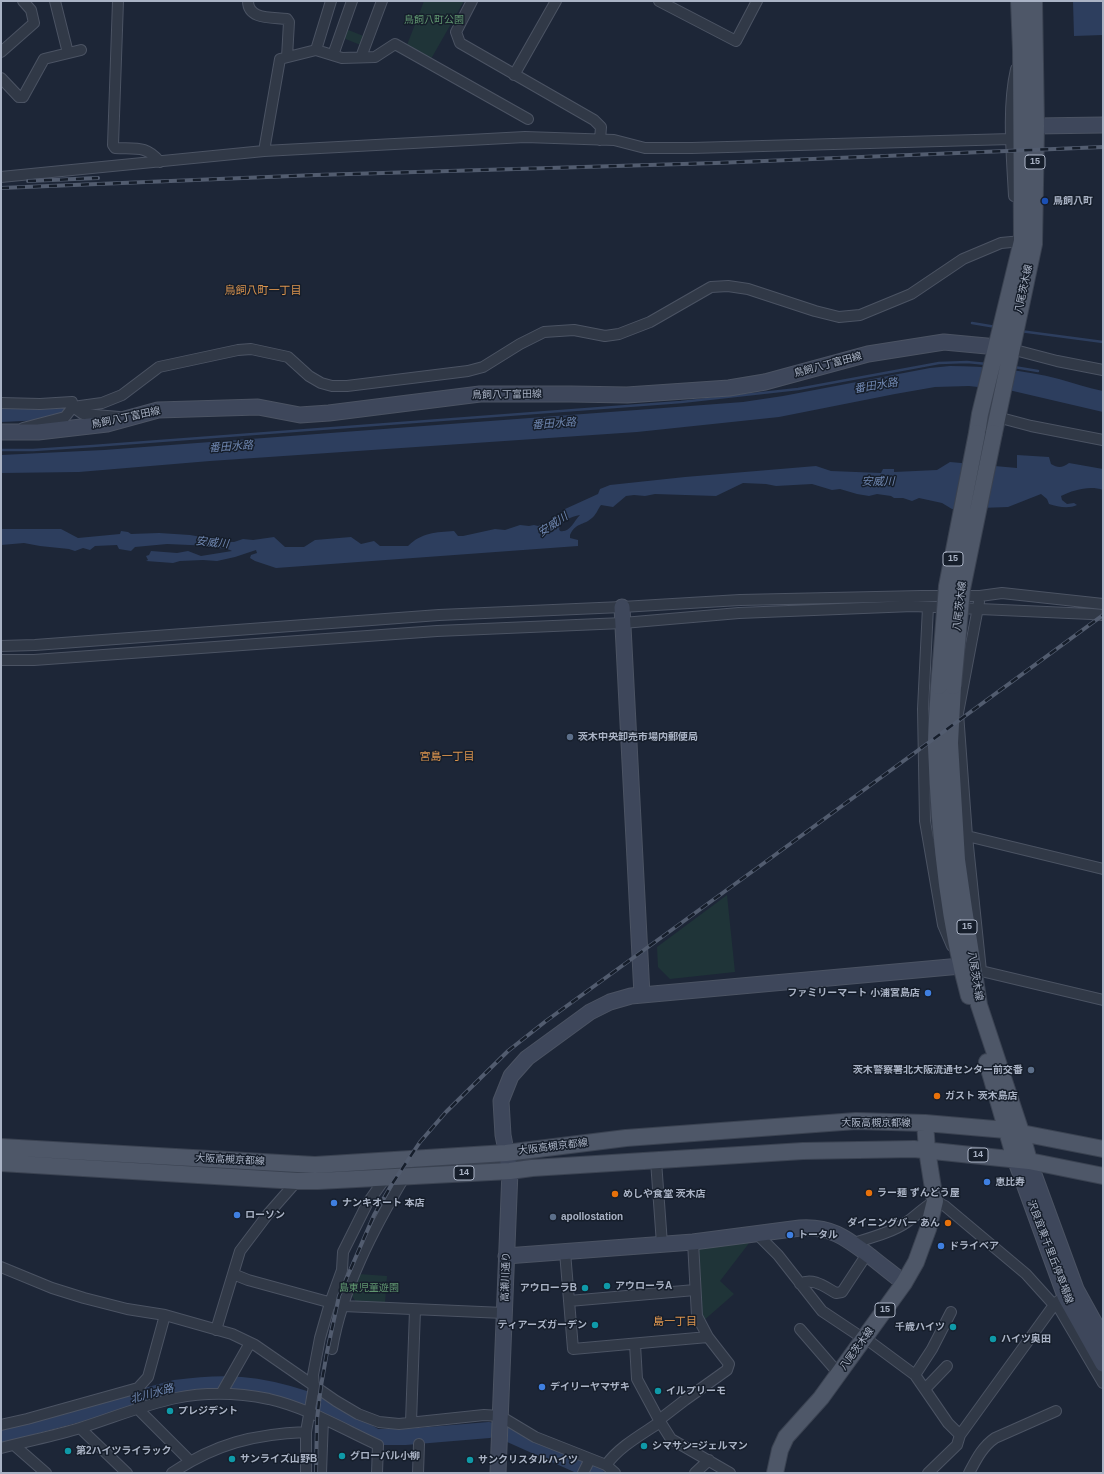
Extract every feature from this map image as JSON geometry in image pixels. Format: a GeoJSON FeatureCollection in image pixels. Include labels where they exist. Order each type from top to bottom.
{"type":"FeatureCollection","features":[{"type":"Feature","properties":{"kind":"main road","name":"八尾茨木線"},"geometry":{"type":"LineString","coordinates":[[1019,1],[1021,50],[1022,217],[1028,242]]}},
{"type":"Feature","properties":{"kind":"main road","name":"八尾茨木線"},"geometry":{"type":"LineString","coordinates":[[1014,1131],[961,966],[944,862],[936,745],[962,588],[998,411],[1004,348],[1028,242],[1036,126],[1034,1]]}},
{"type":"Feature","properties":{"kind":"main road","name":"八尾茨木線"},"geometry":{"type":"LineString","coordinates":[[1004,348],[983,402],[947,586],[946,686],[957,860],[979,1005],[1022,1160]]}},
{"type":"Feature","properties":{"kind":"main road"},"geometry":{"type":"LineString","coordinates":[[964,909],[978,946]]}},
{"type":"Feature","properties":{"kind":"main road"},"geometry":{"type":"LineString","coordinates":[[979,1005],[981,971]]}},
{"type":"Feature","properties":{"kind":"main road","name":"大阪高槻京都線"},"geometry":{"type":"LineString","coordinates":[[1,1147],[315,1165],[506,1153],[626,1138],[856,1121],[925,1123],[1014,1131],[1103,1149]]}},
{"type":"Feature","properties":{"kind":"main road","name":"八尾茨木線"},"geometry":{"type":"LineString","coordinates":[[775,1473],[780,1450],[786,1437],[821,1398],[839,1374],[904,1283],[916,1262],[935,1201],[927,1150],[925,1123]]}},
{"type":"Feature","properties":{"kind":"main road","name":"大阪高槻京都線"},"geometry":{"type":"LineString","coordinates":[[1,1163],[297,1182],[510,1171],[532,1168],[803,1151],[914,1149],[1022,1160],[1103,1176]]}},
{"type":"Feature","properties":{"kind":"street"},"geometry":{"type":"LineString","coordinates":[[1,52],[34,23],[31,10],[23,1]]}},
{"type":"Feature","properties":{"kind":"street"},"geometry":{"type":"LineString","coordinates":[[55,1],[68,53]]}},
{"type":"Feature","properties":{"kind":"street"},"geometry":{"type":"LineString","coordinates":[[118,1],[113,145],[115,148],[145,149],[153,154],[160,162]]}},
{"type":"Feature","properties":{"kind":"street"},"geometry":{"type":"LineString","coordinates":[[248,1],[248,7],[255,15],[286,19],[289,22],[287,57]]}},
{"type":"Feature","properties":{"kind":"street"},"geometry":{"type":"LineString","coordinates":[[316,50],[331,1]]}},
{"type":"Feature","properties":{"kind":"street"},"geometry":{"type":"LineString","coordinates":[[333,55],[352,1]]}},
{"type":"Feature","properties":{"kind":"street"},"geometry":{"type":"LineString","coordinates":[[361,57],[382,1]]}},
{"type":"Feature","properties":{"kind":"street"},"geometry":{"type":"LineString","coordinates":[[472,1],[456,32],[460,43],[594,120],[601,127],[600,140]]}},
{"type":"Feature","properties":{"kind":"street"},"geometry":{"type":"LineString","coordinates":[[514,75],[556,1]]}},
{"type":"Feature","properties":{"kind":"street"},"geometry":{"type":"LineString","coordinates":[[659,1],[736,41],[757,1]]}},
{"type":"Feature","properties":{"kind":"street"},"geometry":{"type":"LineString","coordinates":[[264,151],[280,59],[316,50],[342,58],[375,57],[395,44],[528,119]]}},
{"type":"Feature","properties":{"kind":"street"},"geometry":{"type":"LineString","coordinates":[[1,79],[19,98],[23,97],[44,59],[81,50]]}},
{"type":"Feature","properties":{"kind":"street"},"geometry":{"type":"LineString","coordinates":[[1021,50],[1013,84],[1011,139],[1014,198],[1022,217]]}},
{"type":"Feature","properties":{"kind":"street"},"geometry":{"type":"LineString","coordinates":[[1036,126],[1103,125]]}},
{"type":"Feature","properties":{"kind":"street"},"geometry":{"type":"LineString","coordinates":[[1,177],[312,147],[525,137],[614,140],[645,148],[1011,139]]}},
{"type":"Feature","properties":{"kind":"street"},"geometry":{"type":"LineString","coordinates":[[4,432],[64,417],[73,407],[102,403],[122,395],[160,367],[238,350],[251,349],[288,357],[309,376],[321,383],[332,386],[346,386],[468,372],[483,367],[520,344],[544,332],[574,330],[605,336],[619,334],[650,322],[711,287],[728,286],[748,289],[815,311],[839,317],[860,315],[911,294],[963,259],[1001,243],[1028,242]]}},
{"type":"Feature","properties":{"kind":"street","name":"鳥飼八丁富田線"},"geometry":{"type":"LineString","coordinates":[[4,432],[46,431],[107,424],[158,410],[258,407],[300,415],[329,413],[480,394],[627,395],[729,388],[765,382],[868,354],[944,342],[1004,348]]}},
{"type":"Feature","properties":{"kind":"street"},"geometry":{"type":"LineString","coordinates":[[1004,348],[1103,370]]}},
{"type":"Feature","properties":{"kind":"street"},"geometry":{"type":"LineString","coordinates":[[1,403],[40,404],[72,402],[73,407],[83,414],[129,418]]}},
{"type":"Feature","properties":{"kind":"street"},"geometry":{"type":"LineString","coordinates":[[998,411],[1031,426],[1103,440]]}},
{"type":"Feature","properties":{"kind":"street"},"geometry":{"type":"LineString","coordinates":[[1,646],[439,615],[740,600],[980,596],[1002,594],[1103,604]]}},
{"type":"Feature","properties":{"kind":"street"},"geometry":{"type":"LineString","coordinates":[[980,596],[958,713],[967,836],[981,971],[1103,1000]]}},
{"type":"Feature","properties":{"kind":"street"},"geometry":{"type":"LineString","coordinates":[[1,660],[34,660],[437,631],[624,623],[739,613],[913,606],[1091,614],[1103,616]]}},
{"type":"Feature","properties":{"kind":"street"},"geometry":{"type":"LineString","coordinates":[[622,607],[642,995]]}},
{"type":"Feature","properties":{"kind":"street"},"geometry":{"type":"LineString","coordinates":[[928,607],[923,709],[925,821],[942,924],[961,966]]}},
{"type":"Feature","properties":{"kind":"street"},"geometry":{"type":"LineString","coordinates":[[967,836],[1103,869]]}},
{"type":"Feature","properties":{"kind":"street","name":"高瀬川通り"},"geometry":{"type":"LineString","coordinates":[[498,1473],[510,1171],[503,1135],[501,1101],[511,1076],[518,1067],[527,1058],[569,1027],[600,1007],[620,999],[642,995],[961,966]]}},
{"type":"Feature","properties":{"kind":"street","name":"沢良宜東千里丘停車場線"},"geometry":{"type":"LineString","coordinates":[[1022,1160],[1063,1298],[1103,1364]]}},
{"type":"Feature","properties":{"kind":"street"},"geometry":{"type":"LineString","coordinates":[[656,1161],[662,1244]]}},
{"type":"Feature","properties":{"kind":"street"},"geometry":{"type":"LineString","coordinates":[[332,1349],[334,1334],[343,1306],[370,1239],[405,1176]]}},
{"type":"Feature","properties":{"kind":"street"},"geometry":{"type":"LineString","coordinates":[[306,1473],[306,1432],[314,1386],[313,1375],[320,1338],[330,1303],[342,1270],[343,1252],[367,1204],[386,1177]]}},
{"type":"Feature","properties":{"kind":"street"},"geometry":{"type":"LineString","coordinates":[[216,1330],[240,1251],[268,1214],[297,1182]]}},
{"type":"Feature","properties":{"kind":"street"},"geometry":{"type":"LineString","coordinates":[[854,1243],[897,1228],[935,1201],[944,1206],[1026,1274],[1063,1298],[1103,1383]]}},
{"type":"Feature","properties":{"kind":"street"},"geometry":{"type":"LineString","coordinates":[[506,1256],[693,1242],[756,1233],[800,1228],[814,1228],[835,1232],[854,1243],[904,1283]]}},
{"type":"Feature","properties":{"kind":"street"},"geometry":{"type":"LineString","coordinates":[[756,1233],[778,1255],[822,1312],[864,1339],[915,1375],[948,1423],[960,1435]]}},
{"type":"Feature","properties":{"kind":"street"},"geometry":{"type":"LineString","coordinates":[[1,1267],[52,1288],[84,1298],[127,1309],[164,1315],[232,1334],[250,1343],[285,1365],[336,1401],[358,1414],[379,1422],[398,1424],[484,1415],[500,1416],[586,1466],[606,1465],[632,1440],[660,1421],[684,1400],[727,1370],[730,1364],[708,1337],[697,1316],[693,1242]]}},
{"type":"Feature","properties":{"kind":"street"},"geometry":{"type":"LineString","coordinates":[[565,1252],[573,1349],[708,1337]]}},
{"type":"Feature","properties":{"kind":"street"},"geometry":{"type":"LineString","coordinates":[[800,1284],[807,1281],[814,1282],[836,1293],[842,1292],[867,1254]]}},
{"type":"Feature","properties":{"kind":"street"},"geometry":{"type":"LineString","coordinates":[[233,1274],[343,1306],[504,1313]]}},
{"type":"Feature","properties":{"kind":"street"},"geometry":{"type":"LineString","coordinates":[[569,1301],[695,1290]]}},
{"type":"Feature","properties":{"kind":"street"},"geometry":{"type":"LineString","coordinates":[[928,1473],[957,1445],[960,1435],[1063,1298]]}},
{"type":"Feature","properties":{"kind":"street","name":"沢良宜東千里丘停車場線"},"geometry":{"type":"LineString","coordinates":[[1063,1298],[1103,1338]]}},
{"type":"Feature","properties":{"kind":"street"},"geometry":{"type":"LineString","coordinates":[[411,1422],[415,1310]]}},
{"type":"Feature","properties":{"kind":"street"},"geometry":{"type":"LineString","coordinates":[[915,1375],[932,1349],[951,1312]]}},
{"type":"Feature","properties":{"kind":"street"},"geometry":{"type":"LineString","coordinates":[[1,1425],[138,1388],[148,1377],[164,1315]]}},
{"type":"Feature","properties":{"kind":"street"},"geometry":{"type":"LineString","coordinates":[[800,1329],[839,1374]]}},
{"type":"Feature","properties":{"kind":"street"},"geometry":{"type":"LineString","coordinates":[[223,1391],[250,1343]]}},
{"type":"Feature","properties":{"kind":"street"},"geometry":{"type":"LineString","coordinates":[[635,1344],[637,1379],[671,1439],[730,1473]]}},
{"type":"Feature","properties":{"kind":"street"},"geometry":{"type":"LineString","coordinates":[[925,1389],[947,1366]]}},
{"type":"Feature","properties":{"kind":"street"},"geometry":{"type":"LineString","coordinates":[[1,1448],[80,1428],[137,1408],[177,1398],[223,1391],[270,1399],[309,1413],[378,1445],[377,1473]]}},
{"type":"Feature","properties":{"kind":"street"},"geometry":{"type":"LineString","coordinates":[[137,1408],[190,1461]]}},
{"type":"Feature","properties":{"kind":"street"},"geometry":{"type":"LineString","coordinates":[[969,1473],[982,1449],[989,1442],[1056,1411]]}},
{"type":"Feature","properties":{"kind":"street"},"geometry":{"type":"LineString","coordinates":[[321,1473],[323,1419]]}},
{"type":"Feature","properties":{"kind":"street"},"geometry":{"type":"LineString","coordinates":[[80,1428],[127,1473]]}},
{"type":"Feature","properties":{"kind":"street"},"geometry":{"type":"LineString","coordinates":[[172,1473],[190,1461],[235,1442],[264,1435],[306,1432]]}},
{"type":"Feature","properties":{"kind":"street"},"geometry":{"type":"LineString","coordinates":[[418,1444],[418,1473]]}},
{"type":"Feature","properties":{"kind":"street"},"geometry":{"type":"LineString","coordinates":[[14,1445],[46,1473]]}},
{"type":"Feature","properties":{"kind":"street"},"geometry":{"type":"LineString","coordinates":[[695,1473],[709,1460]]}},
{"type":"Feature","properties":{"kind":"street"},"geometry":{"type":"LineString","coordinates":[[606,1465],[615,1473]]}},
{"type":"Feature","properties":{"kind":"green space","name":"鳥飼八町公園"},"geometry":{"type":"Polygon","coordinates":[[[424,1],[464,1],[431,59],[407,45],[424,1]]]}},
{"type":"Feature","properties":{"kind":"green space"},"geometry":{"type":"Polygon","coordinates":[[[346,29],[366,37],[363,46],[343,38],[346,29]]]}},
{"type":"Feature","properties":{"kind":"green space"},"geometry":{"type":"Polygon","coordinates":[[[727,895],[735,972],[670,979],[658,967],[657,947],[727,895]]]}},
{"type":"Feature","properties":{"kind":"green space"},"geometry":{"type":"Polygon","coordinates":[[[753,1238],[720,1281],[734,1294],[702,1322],[694,1251],[698,1246],[753,1238]]]}},
{"type":"Feature","properties":{"kind":"green space","name":"島東児童遊園"},"geometry":{"type":"Polygon","coordinates":[[[359,1274],[387,1276],[385,1303],[356,1302],[352,1296],[359,1274]]]}},
{"type":"Feature","properties":{"kind":"water"},"geometry":{"type":"Polygon","coordinates":[[[1073,1],[1103,1],[1103,35],[1074,36],[1073,1]]]}},
{"type":"Feature","properties":{"kind":"water","name":"番田水路"},"geometry":{"type":"Polygon","coordinates":[[[950,366],[991,368],[1032,373],[1103,391],[1103,412],[1013,391],[969,386],[935,387],[779,417],[637,432],[210,461],[79,472],[1,473],[1,455],[104,450],[743,402],[783,396],[930,368],[950,366]]]}},
{"type":"Feature","properties":{"kind":"water","name":"安威川"},"geometry":{"type":"Polygon","coordinates":[[[1017,455],[1049,457],[1051,464],[1058,467],[1062,467],[1069,463],[1103,469],[1103,490],[1087,488],[1061,496],[1062,500],[1067,504],[1074,503],[1077,505],[1071,507],[1060,507],[1049,504],[1047,499],[1041,494],[1008,507],[952,509],[942,503],[919,498],[912,501],[877,494],[869,496],[840,489],[832,490],[812,484],[776,486],[743,483],[716,496],[655,494],[645,496],[634,495],[626,496],[613,507],[601,505],[593,517],[577,526],[572,531],[570,538],[578,540],[578,546],[276,568],[250,558],[251,555],[257,553],[256,550],[217,561],[180,561],[173,563],[146,561],[148,560],[146,556],[149,555],[151,551],[177,553],[188,551],[201,556],[232,551],[213,546],[167,544],[135,547],[131,551],[119,549],[117,545],[95,546],[90,550],[83,548],[75,551],[24,543],[1,545],[1,529],[61,529],[78,538],[120,534],[121,531],[131,534],[159,533],[190,535],[213,539],[218,542],[234,542],[243,539],[253,540],[274,537],[285,547],[304,547],[315,540],[351,537],[361,544],[374,541],[380,546],[408,546],[418,538],[435,533],[454,531],[458,536],[463,536],[495,529],[505,530],[520,525],[538,526],[550,522],[565,509],[598,494],[600,489],[610,485],[816,466],[831,471],[881,473],[883,469],[894,469],[894,472],[937,470],[950,462],[1017,468],[1017,455]],[[580,515],[564,521],[560,526],[560,531],[566,530],[572,526],[580,515]]]}},
{"type":"Feature","properties":{"kind":"waterway"},"geometry":{"type":"LineString","coordinates":[[972,323],[996,327]]}},
{"type":"Feature","properties":{"kind":"waterway"},"geometry":{"type":"LineString","coordinates":[[1020,331],[1103,342]]}},
{"type":"Feature","properties":{"kind":"waterway","name":"番田水路"},"geometry":{"type":"LineString","coordinates":[[1,450],[33,450],[93,446],[681,402],[798,389],[939,363],[967,362],[987,364]]}},
{"type":"Feature","properties":{"kind":"waterway"},"geometry":{"type":"LineString","coordinates":[[1014,367],[1038,371]]}},
{"type":"Feature","properties":{"kind":"waterway"},"geometry":{"type":"LineString","coordinates":[[1,414],[64,411]]}},
{"type":"Feature","properties":{"kind":"waterway","name":"北川水路"},"geometry":{"type":"LineString","coordinates":[[1,1435],[175,1388],[226,1384],[241,1385],[272,1390],[306,1399]]}},
{"type":"Feature","properties":{"kind":"waterway","name":"北川水路"},"geometry":{"type":"LineString","coordinates":[[322,1406],[376,1437],[405,1437],[489,1430]]}},
{"type":"Feature","properties":{"kind":"waterway","name":"北川水路"},"geometry":{"type":"LineString","coordinates":[[511,1435],[596,1473]]}},
{"type":"Feature","properties":{"kind":"railway"},"geometry":{"type":"LineString","coordinates":[[1,188],[316,175],[716,163],[1103,147]]}},
{"type":"Feature","properties":{"kind":"railway"},"geometry":{"type":"LineString","coordinates":[[28,181],[98,178]]}},
{"type":"Feature","properties":{"kind":"railway"},"geometry":{"type":"LineString","coordinates":[[316,1473],[317,1419],[321,1386],[339,1296],[374,1215],[392,1184],[420,1142],[446,1112],[508,1051],[546,1021],[1103,615]]}},
{"type":"Feature","properties":{"kind":"place","name":"鳥飼八町"},"geometry":{"type":"Point","coordinates":[1045,201]}},
{"type":"Feature","properties":{"kind":"place","name":"茨木中央卸売市場内郵便局"},"geometry":{"type":"Point","coordinates":[570,737]}},
{"type":"Feature","properties":{"kind":"place","name":"ファミリーマート 小浦宮島店"},"geometry":{"type":"Point","coordinates":[928,993]}},
{"type":"Feature","properties":{"kind":"place","name":"茨木警察署北大阪流通センター前交番"},"geometry":{"type":"Point","coordinates":[1031,1070]}},
{"type":"Feature","properties":{"kind":"place","name":"ガスト 茨木島店"},"geometry":{"type":"Point","coordinates":[937,1096]}},
{"type":"Feature","properties":{"kind":"place","name":"恵比寿"},"geometry":{"type":"Point","coordinates":[987,1182]}},
{"type":"Feature","properties":{"kind":"place","name":"ラー麺 ずんどう屋"},"geometry":{"type":"Point","coordinates":[869,1193]}},
{"type":"Feature","properties":{"kind":"place","name":"めしや食堂 茨木店"},"geometry":{"type":"Point","coordinates":[615,1194]}},
{"type":"Feature","properties":{"kind":"place","name":"ナンキオート 本店"},"geometry":{"type":"Point","coordinates":[334,1203]}},
{"type":"Feature","properties":{"kind":"place","name":"ローソン"},"geometry":{"type":"Point","coordinates":[237,1215]}},
{"type":"Feature","properties":{"kind":"place","name":"apollostation"},"geometry":{"type":"Point","coordinates":[553,1217]}},
{"type":"Feature","properties":{"kind":"place","name":"ダイニングバー あん"},"geometry":{"type":"Point","coordinates":[948,1223]}},
{"type":"Feature","properties":{"kind":"place","name":"トータル"},"geometry":{"type":"Point","coordinates":[790,1235]}},
{"type":"Feature","properties":{"kind":"place","name":"ドライベア"},"geometry":{"type":"Point","coordinates":[941,1246]}},
{"type":"Feature","properties":{"kind":"place","name":"アウローラA"},"geometry":{"type":"Point","coordinates":[607,1286]}},
{"type":"Feature","properties":{"kind":"place","name":"アウローラB"},"geometry":{"type":"Point","coordinates":[585,1288]}},
{"type":"Feature","properties":{"kind":"place","name":"ティアーズガーデン"},"geometry":{"type":"Point","coordinates":[595,1325]}},
{"type":"Feature","properties":{"kind":"place","name":"千歳ハイツ"},"geometry":{"type":"Point","coordinates":[953,1327]}},
{"type":"Feature","properties":{"kind":"place","name":"ハイツ奥田"},"geometry":{"type":"Point","coordinates":[993,1339]}},
{"type":"Feature","properties":{"kind":"place","name":"デイリーヤマザキ"},"geometry":{"type":"Point","coordinates":[542,1387]}},
{"type":"Feature","properties":{"kind":"place","name":"イルプリーモ"},"geometry":{"type":"Point","coordinates":[658,1391]}},
{"type":"Feature","properties":{"kind":"place","name":"プレジデント"},"geometry":{"type":"Point","coordinates":[170,1411]}},
{"type":"Feature","properties":{"kind":"place","name":"シマサン=ジェルマン"},"geometry":{"type":"Point","coordinates":[644,1446]}},
{"type":"Feature","properties":{"kind":"place","name":"第2ハイツライラック"},"geometry":{"type":"Point","coordinates":[68,1451]}},
{"type":"Feature","properties":{"kind":"place","name":"グローバル小柳"},"geometry":{"type":"Point","coordinates":[342,1456]}},
{"type":"Feature","properties":{"kind":"place","name":"サンライズ山野B"},"geometry":{"type":"Point","coordinates":[232,1459]}},
{"type":"Feature","properties":{"kind":"place","name":"サンクリスタルハイツ"},"geometry":{"type":"Point","coordinates":[470,1460]}},
{"type":"Feature","properties":{"kind":"district","name":"鳥飼八町一丁目"},"geometry":{"type":"Point","coordinates":[263,291]}},
{"type":"Feature","properties":{"kind":"district","name":"宮島一丁目"},"geometry":{"type":"Point","coordinates":[447,757]}},
{"type":"Feature","properties":{"kind":"district","name":"島一丁目"},"geometry":{"type":"Point","coordinates":[675,1322]}}]}
